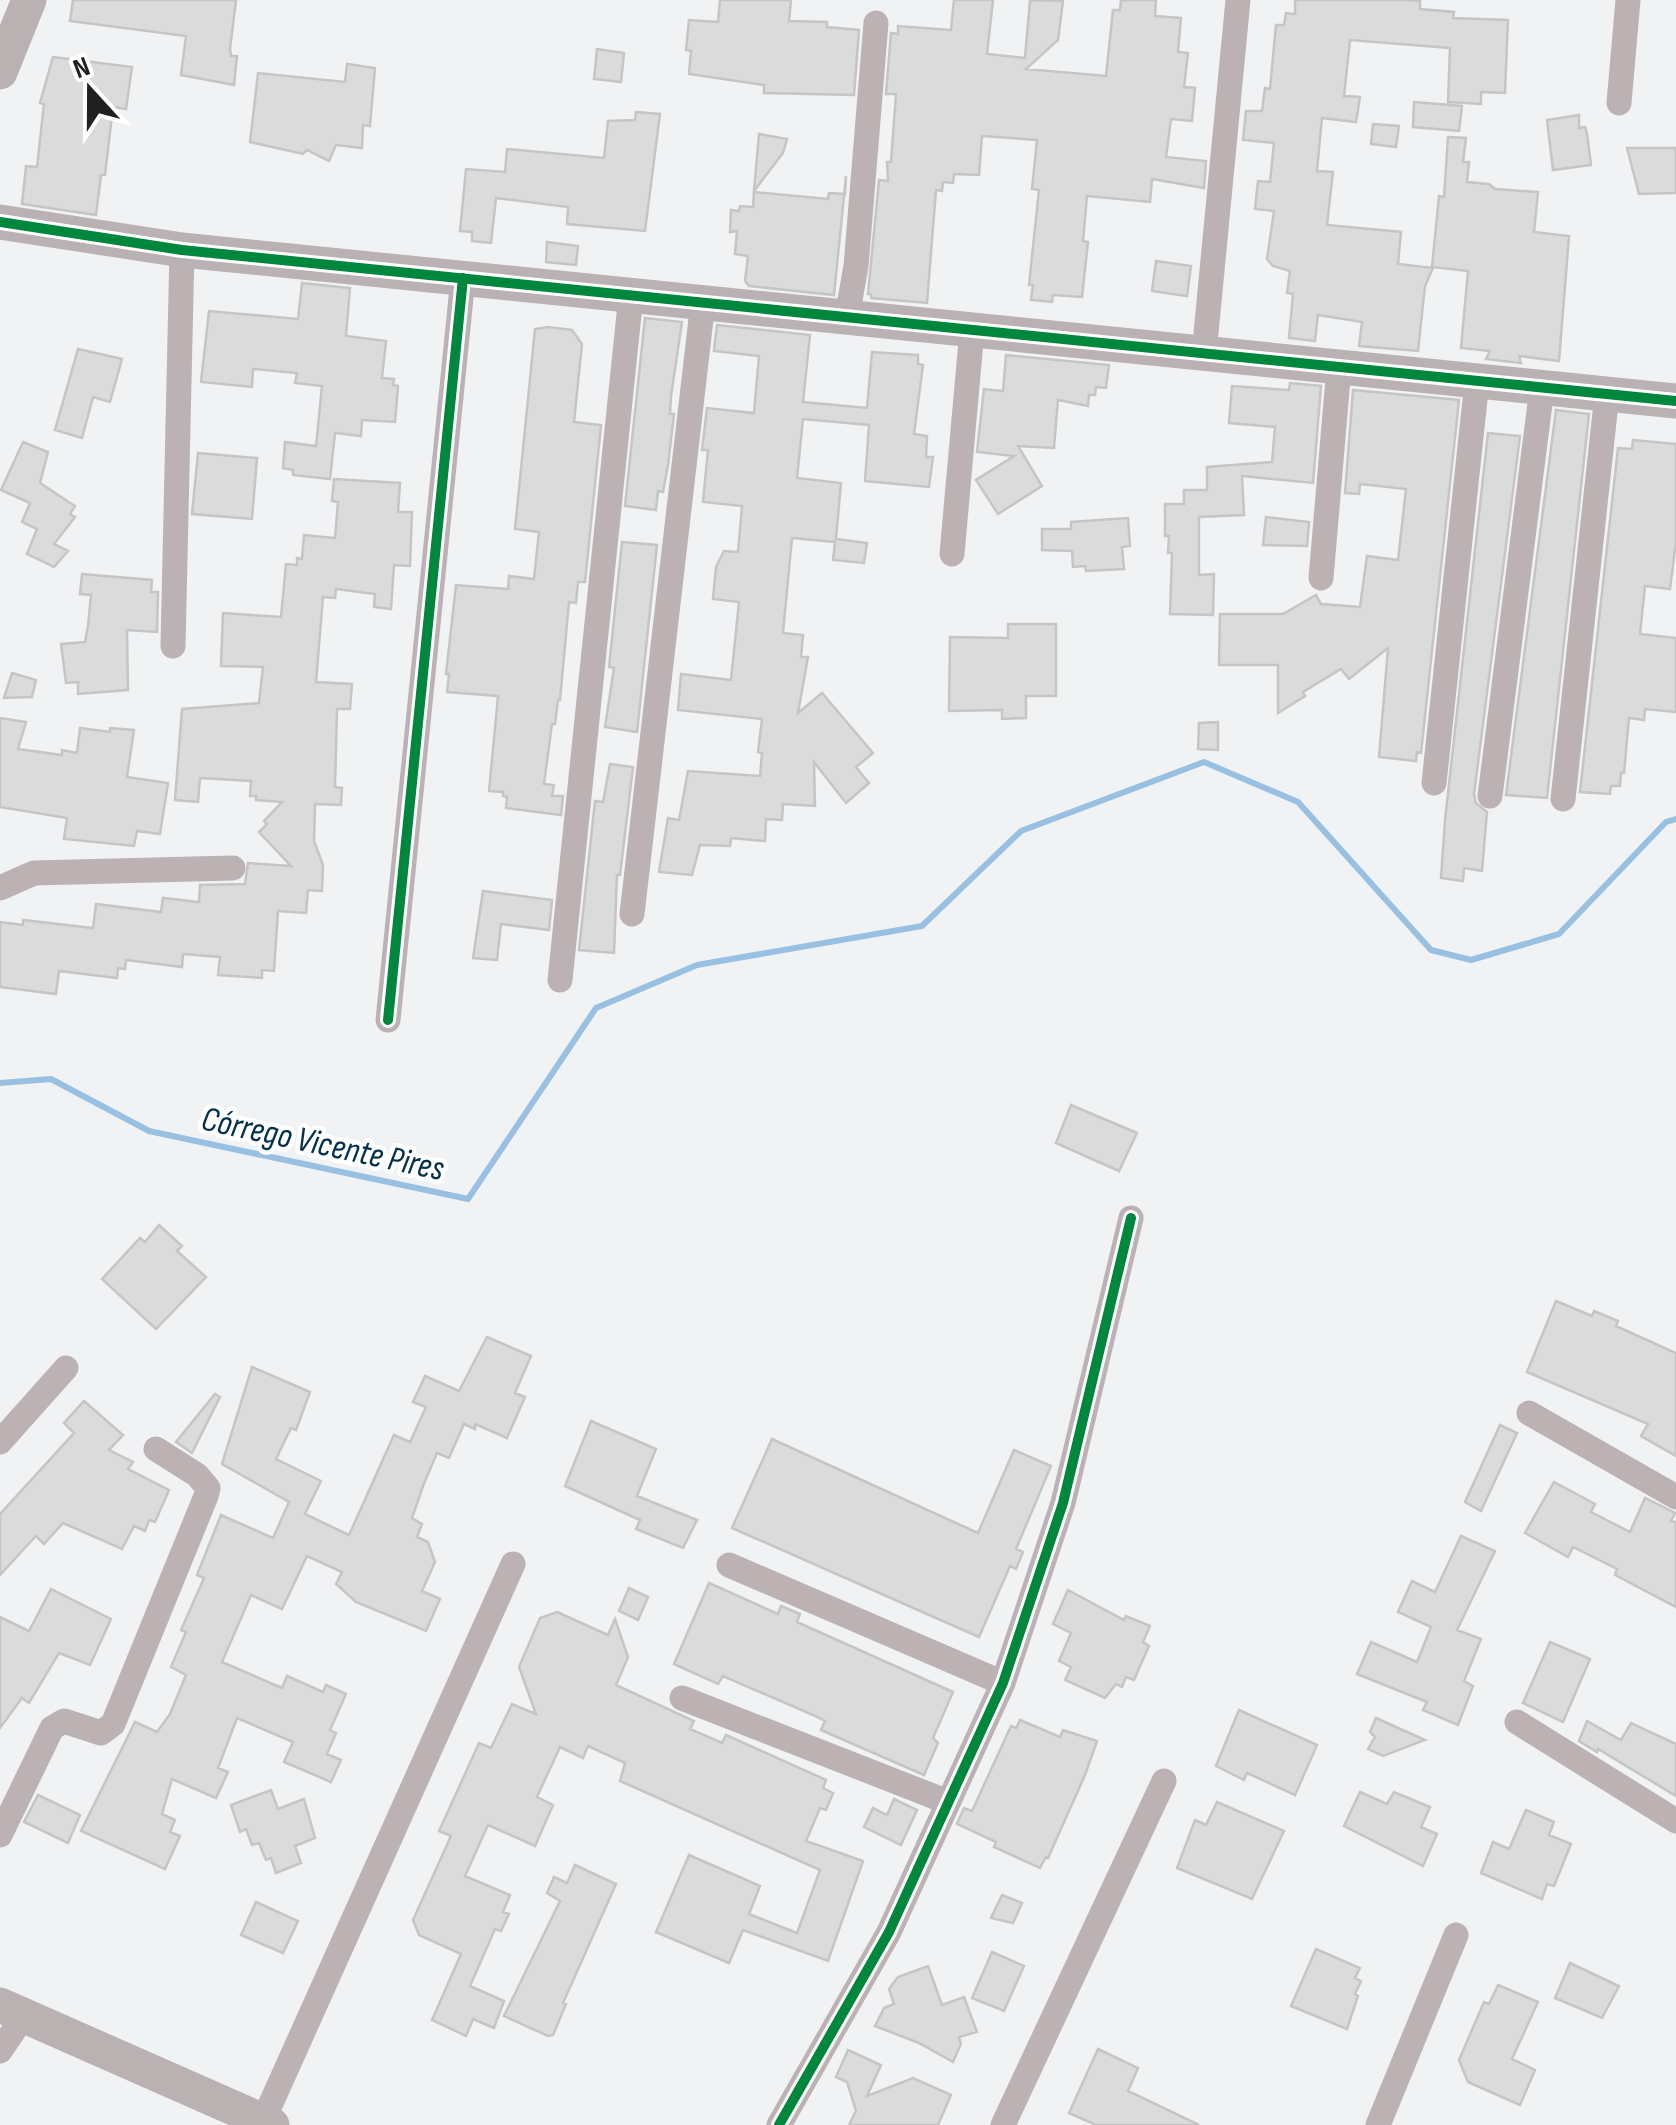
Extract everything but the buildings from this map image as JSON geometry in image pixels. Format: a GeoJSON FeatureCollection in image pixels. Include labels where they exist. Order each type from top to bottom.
{"type":"FeatureCollection","features":[{"type":"Feature","properties":{"kind":"street"},"geometry":{"type":"LineString","coordinates":[[0,72],[29,0]]}},
{"type":"Feature","properties":{"kind":"street"},"geometry":{"type":"LineString","coordinates":[[1206,333],[1238,0]]}},
{"type":"Feature","properties":{"kind":"street"},"geometry":{"type":"LineString","coordinates":[[1619,103],[1628,0]]}},
{"type":"Feature","properties":{"kind":"street"},"geometry":{"type":"LineString","coordinates":[[846,317],[856,266],[876,23]]}},
{"type":"Feature","properties":{"kind":"street"},"geometry":{"type":"LineString","coordinates":[[0,222],[182,250],[1676,401]]}},
{"type":"Feature","properties":{"kind":"street"},"geometry":{"type":"LineString","coordinates":[[172,646],[182,250]]}},
{"type":"Feature","properties":{"kind":"street"},"geometry":{"type":"LineString","coordinates":[[388,1020],[462,278]]}},
{"type":"Feature","properties":{"kind":"street"},"geometry":{"type":"LineString","coordinates":[[560,980],[631,295]]}},
{"type":"Feature","properties":{"kind":"street"},"geometry":{"type":"LineString","coordinates":[[632,914],[703,302]]}},
{"type":"Feature","properties":{"kind":"street"},"geometry":{"type":"LineString","coordinates":[[952,554],[972,330]]}},
{"type":"Feature","properties":{"kind":"street"},"geometry":{"type":"LineString","coordinates":[[1321,578],[1339,366]]}},
{"type":"Feature","properties":{"kind":"street"},"geometry":{"type":"LineString","coordinates":[[1434,784],[1477,381]]}},
{"type":"Feature","properties":{"kind":"street"},"geometry":{"type":"LineString","coordinates":[[1490,796],[1542,388]]}},
{"type":"Feature","properties":{"kind":"street"},"geometry":{"type":"LineString","coordinates":[[1563,800],[1608,394]]}},
{"type":"Feature","properties":{"kind":"street"},"geometry":{"type":"LineString","coordinates":[[0,888],[34,873],[233,868]]}},
{"type":"Feature","properties":{"kind":"street"},"geometry":{"type":"LineString","coordinates":[[779,2125],[888,1932],[1003,1683],[1063,1503],[1131,1218]]}},
{"type":"Feature","properties":{"kind":"street"},"geometry":{"type":"LineString","coordinates":[[0,1442],[66,1368]]}},
{"type":"Feature","properties":{"kind":"street"},"geometry":{"type":"LineString","coordinates":[[1529,1414],[1676,1496]]}},
{"type":"Feature","properties":{"kind":"street"},"geometry":{"type":"LineString","coordinates":[[0,1835],[52,1728],[64,1721],[101,1734],[113,1724],[206,1496],[208,1488],[198,1474],[156,1449]]}},
{"type":"Feature","properties":{"kind":"street"},"geometry":{"type":"LineString","coordinates":[[14,2011],[267,2123],[513,1564]]}},
{"type":"Feature","properties":{"kind":"street"},"geometry":{"type":"LineString","coordinates":[[729,1565],[1003,1683]]}},
{"type":"Feature","properties":{"kind":"street"},"geometry":{"type":"LineString","coordinates":[[682,1698],[948,1802]]}},
{"type":"Feature","properties":{"kind":"street"},"geometry":{"type":"LineString","coordinates":[[1517,1722],[1676,1821]]}},
{"type":"Feature","properties":{"kind":"street"},"geometry":{"type":"LineString","coordinates":[[1003,2125],[1164,1781]]}},
{"type":"Feature","properties":{"kind":"street"},"geometry":{"type":"LineString","coordinates":[[1378,2125],[1456,1935]]}},
{"type":"Feature","properties":{"kind":"street"},"geometry":{"type":"LineString","coordinates":[[0,2052],[17,2026],[14,2011]]}},
{"type":"Feature","properties":{"kind":"waterway","name":"Córrego Vicente Pires"},"geometry":{"type":"LineString","coordinates":[[0,1083],[51,1079],[149,1131],[468,1199],[596,1008],[697,965],[922,926],[1021,831],[1204,762],[1298,802],[1431,950],[1471,960],[1559,934],[1666,822],[1676,819]]}},
{"type":"Feature","properties":{"kind":"cycle path"},"geometry":{"type":"LineString","coordinates":[[0,222],[182,250],[1676,401]]}},
{"type":"Feature","properties":{"kind":"cycle path"},"geometry":{"type":"LineString","coordinates":[[388,1020],[463,278]]}},
{"type":"Feature","properties":{"kind":"cycle path"},"geometry":{"type":"LineString","coordinates":[[779,2125],[889,1932],[1003,1683],[1063,1503],[1131,1218]]}}]}
